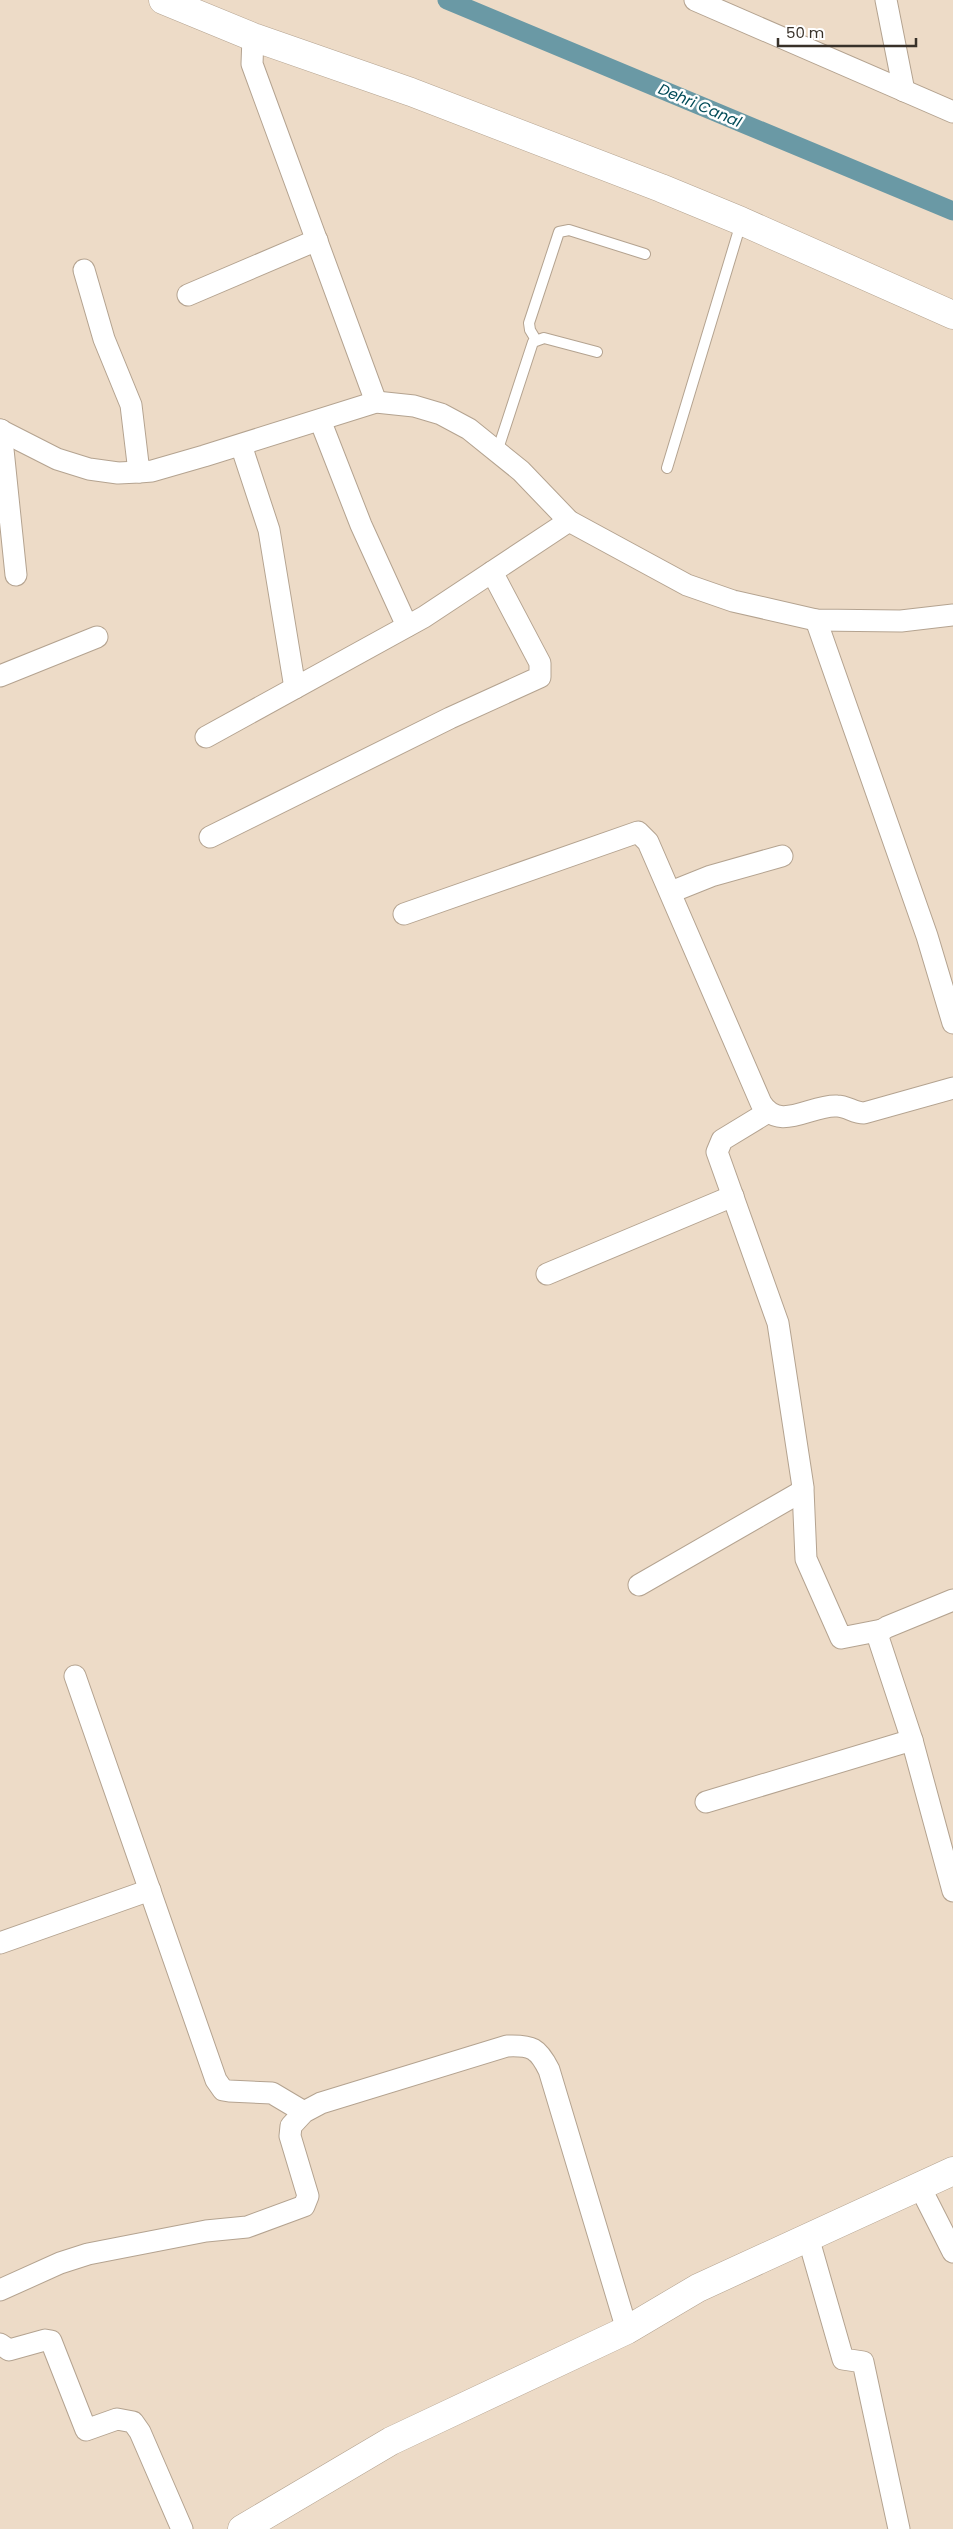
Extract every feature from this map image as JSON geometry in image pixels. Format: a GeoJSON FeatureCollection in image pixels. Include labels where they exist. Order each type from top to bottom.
{"type":"FeatureCollection","features":[{"type":"Feature","properties":{"kind":"main road"},"geometry":{"type":"LineString","coordinates":[[163,0],[253,37],[411,92],[741,220],[953,315]]}},
{"type":"Feature","properties":{"kind":"main road"},"geometry":{"type":"LineString","coordinates":[[242,2529],[392,2441],[627,2330],[698,2288],[953,2171]]}},
{"type":"Feature","properties":{"kind":"street"},"geometry":{"type":"LineString","coordinates":[[695,0],[737,9],[904,90],[950,107]]}},
{"type":"Feature","properties":{"kind":"street"},"geometry":{"type":"LineString","coordinates":[[886,0],[904,90]]}},
{"type":"Feature","properties":{"kind":"street"},"geometry":{"type":"LineString","coordinates":[[253,37],[252,64],[376,402]]}},
{"type":"Feature","properties":{"kind":"street"},"geometry":{"type":"LineString","coordinates":[[188,295],[317,240]]}},
{"type":"Feature","properties":{"kind":"street"},"geometry":{"type":"LineString","coordinates":[[84,270],[104,339],[129,399],[139,472]]}},
{"type":"Feature","properties":{"kind":"street"},"geometry":{"type":"LineString","coordinates":[[1,430],[56,459],[89,469],[118,473],[139,472],[152,471],[241,445],[376,402],[414,406],[442,414],[469,429],[521,472],[569,521],[687,585],[733,601],[816,620],[901,621],[953,616]]}},
{"type":"Feature","properties":{"kind":"street"},"geometry":{"type":"LineString","coordinates":[[320,420],[361,525],[407,626]]}},
{"type":"Feature","properties":{"kind":"street"},"geometry":{"type":"LineString","coordinates":[[1,430],[16,575]]}},
{"type":"Feature","properties":{"kind":"street"},"geometry":{"type":"LineString","coordinates":[[241,445],[269,530],[295,688]]}},
{"type":"Feature","properties":{"kind":"street"},"geometry":{"type":"LineString","coordinates":[[206,737],[407,626],[569,521]]}},
{"type":"Feature","properties":{"kind":"street"},"geometry":{"type":"LineString","coordinates":[[210,837],[450,718],[540,677],[540,663],[492,572]]}},
{"type":"Feature","properties":{"kind":"street"},"geometry":{"type":"LineString","coordinates":[[816,620],[927,936],[953,1024]]}},
{"type":"Feature","properties":{"kind":"street"},"geometry":{"type":"LineString","coordinates":[[0,676],[97,637]]}},
{"type":"Feature","properties":{"kind":"street"},"geometry":{"type":"LineString","coordinates":[[404,914],[638,832],[648,842],[761,1103],[768,1112],[785,1117],[837,1106],[864,1113],[953,1088]]}},
{"type":"Feature","properties":{"kind":"street"},"geometry":{"type":"LineString","coordinates":[[670,892],[712,876],[782,856]]}},
{"type":"Feature","properties":{"kind":"street"},"geometry":{"type":"LineString","coordinates":[[768,1112],[719,1144],[717,1152],[778,1323],[803,1489],[806,1559],[841,1638],[882,1630],[953,1600]]}},
{"type":"Feature","properties":{"kind":"street"},"geometry":{"type":"LineString","coordinates":[[547,1274],[733,1196]]}},
{"type":"Feature","properties":{"kind":"street"},"geometry":{"type":"LineString","coordinates":[[639,1585],[803,1489]]}},
{"type":"Feature","properties":{"kind":"street"},"geometry":{"type":"LineString","coordinates":[[882,1630],[879,1633],[879,1643],[912,1740],[952,1881]]}},
{"type":"Feature","properties":{"kind":"street"},"geometry":{"type":"LineString","coordinates":[[75,1676],[219,2086],[229,2092],[272,2093],[304,2112]]}},
{"type":"Feature","properties":{"kind":"street"},"geometry":{"type":"LineString","coordinates":[[706,1802],[912,1740]]}},
{"type":"Feature","properties":{"kind":"street"},"geometry":{"type":"LineString","coordinates":[[0,1944],[150,1890]]}},
{"type":"Feature","properties":{"kind":"street"},"geometry":{"type":"LineString","coordinates":[[0,2290],[60,2263],[88,2254],[206,2232],[247,2227],[304,2206],[308,2196],[290,2136],[291,2126],[304,2112],[321,2103],[507,2046],[525,2045],[536,2050],[550,2070],[627,2330]]}},
{"type":"Feature","properties":{"kind":"street"},"geometry":{"type":"LineString","coordinates":[[920,2186],[953,2252]]}},
{"type":"Feature","properties":{"kind":"street"},"geometry":{"type":"LineString","coordinates":[[808,2238],[843,2359],[863,2362],[899,2529]]}},
{"type":"Feature","properties":{"kind":"street"},"geometry":{"type":"LineString","coordinates":[[0,2344],[9,2350],[45,2340],[51,2341],[86,2430],[117,2419],[133,2422],[140,2432],[182,2529]]}},
{"type":"Feature","properties":{"kind":"lane"},"geometry":{"type":"LineString","coordinates":[[666,468],[741,220]]}},
{"type":"Feature","properties":{"kind":"lane"},"geometry":{"type":"LineString","coordinates":[[536,340],[530,330],[529,323],[559,232],[569,230],[645,254]]}},
{"type":"Feature","properties":{"kind":"lane"},"geometry":{"type":"LineString","coordinates":[[497,452],[531,345],[536,340],[552,339],[597,352]]}},
{"type":"Feature","properties":{"kind":"waterway","name":"Dehri Canal"},"geometry":{"type":"LineString","coordinates":[[447,0],[953,211]]}}]}
